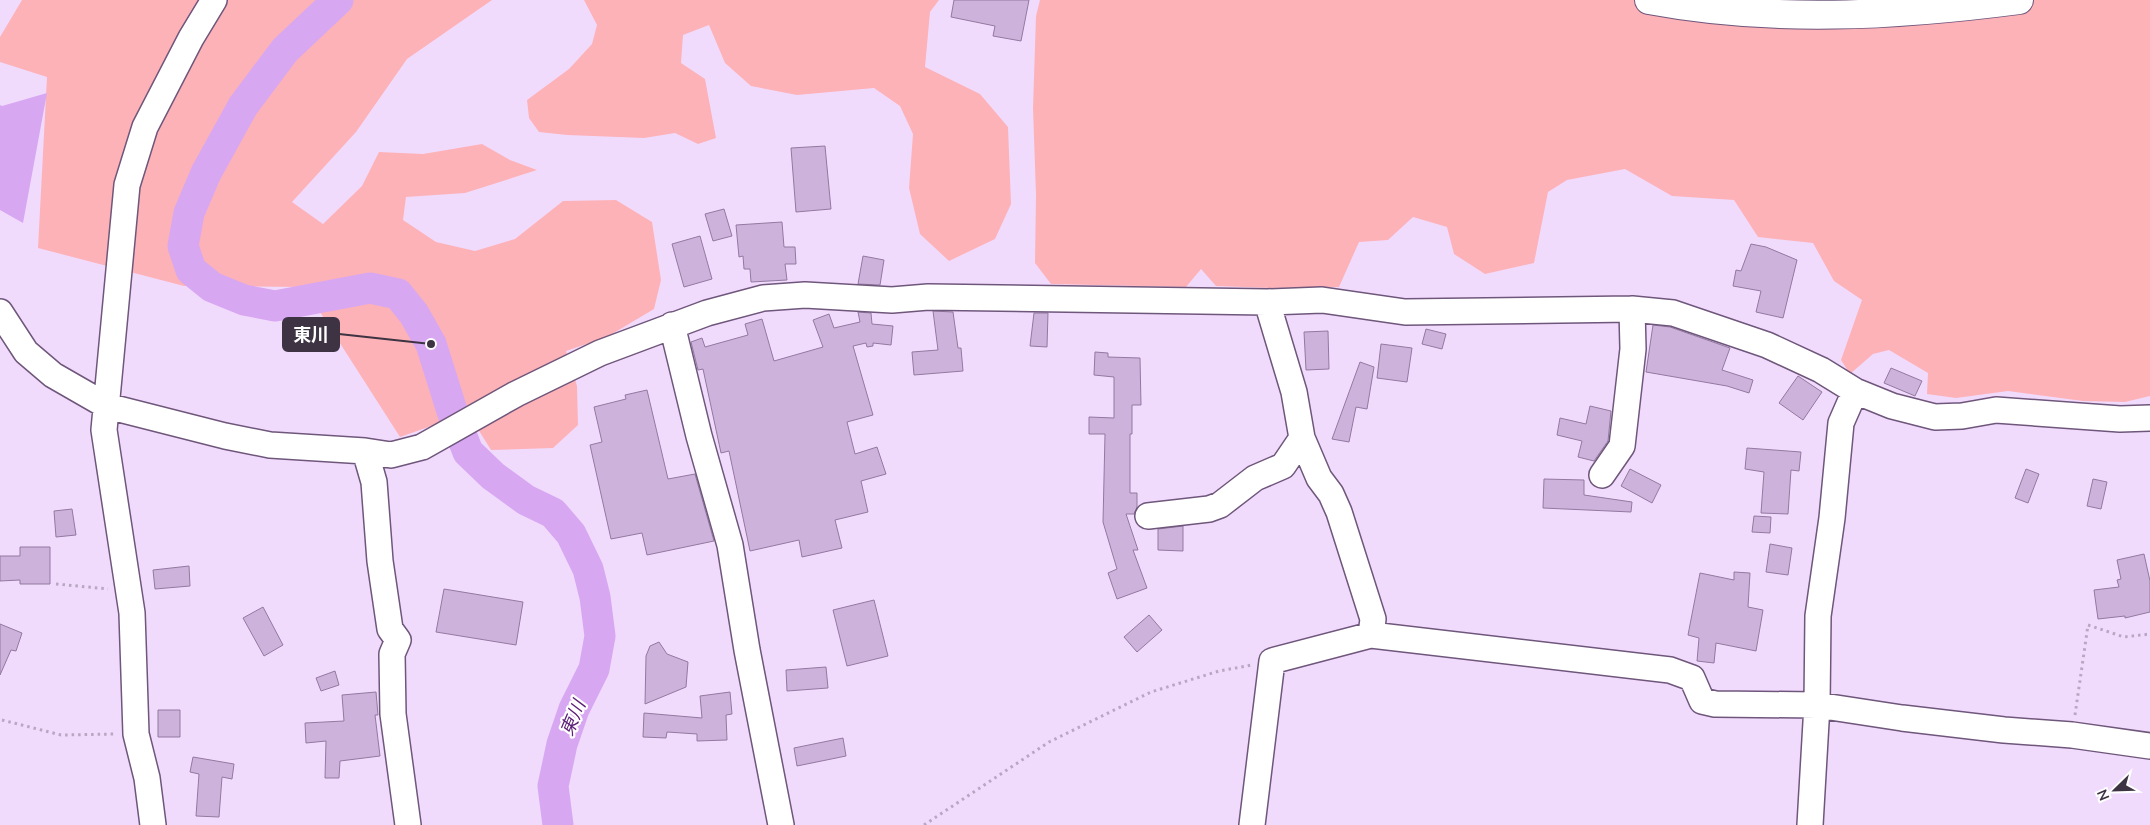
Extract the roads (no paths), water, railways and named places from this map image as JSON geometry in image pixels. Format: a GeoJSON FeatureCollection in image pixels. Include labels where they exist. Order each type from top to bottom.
{"type":"FeatureCollection","features":[{"type":"Feature","properties":{"kind":"highway"},"geometry":{"type":"LineString","coordinates":[[1649,0],[1686,7],[1761,14],[1843,16],[1961,8],[2019,0]]}},
{"type":"Feature","properties":{"kind":"street"},"geometry":{"type":"LineString","coordinates":[[153,825],[147,778],[136,734],[132,613],[104,430],[127,185],[145,128],[191,38],[214,0]]}},
{"type":"Feature","properties":{"kind":"street"},"geometry":{"type":"LineString","coordinates":[[0,312],[26,352],[53,375],[107,406],[216,434],[270,445],[365,451],[391,455],[422,447],[516,394],[600,353],[672,325],[707,313],[763,298],[805,295],[892,300],[928,297],[1267,302],[1322,300],[1405,312],[1632,309],[1673,314],[1767,345],[1821,370],[1855,391],[1892,406],[1935,417],[1962,416],[1996,410],[2120,419],[2150,418]]}},
{"type":"Feature","properties":{"kind":"street"},"geometry":{"type":"LineString","coordinates":[[1267,302],[1294,392],[1302,438],[1319,478],[1331,494],[1339,512],[1372,619],[1372,635]]}},
{"type":"Feature","properties":{"kind":"street"},"geometry":{"type":"LineString","coordinates":[[1602,475],[1622,446],[1632,349],[1632,309]]}},
{"type":"Feature","properties":{"kind":"street"},"geometry":{"type":"LineString","coordinates":[[672,325],[699,436],[730,545],[747,650],[780,825]]}},
{"type":"Feature","properties":{"kind":"street"},"geometry":{"type":"LineString","coordinates":[[1810,825],[1817,705],[1818,616],[1832,518],[1841,423],[1855,391]]}},
{"type":"Feature","properties":{"kind":"street"},"geometry":{"type":"LineString","coordinates":[[1148,516],[1209,509],[1220,505],[1255,478],[1283,466],[1302,438]]}},
{"type":"Feature","properties":{"kind":"street"},"geometry":{"type":"LineString","coordinates":[[365,451],[374,482],[380,561],[390,629],[398,640],[392,654],[392,714],[408,825]]}},
{"type":"Feature","properties":{"kind":"street"},"geometry":{"type":"LineString","coordinates":[[1252,825],[1272,661],[1372,635],[1670,670],[1692,678],[1702,701],[1715,704],[1817,705],[1902,718],[2004,730],[2072,735],[2150,746]]}},
{"type":"Feature","properties":{"kind":"waterway","name":"東川"},"geometry":{"type":"LineString","coordinates":[[338,0],[285,50],[243,106],[206,173],[189,213],[183,246],[191,270],[212,287],[244,300],[275,306],[370,288],[398,294],[414,314],[431,344],[452,411],[468,452],[493,476],[526,500],[553,513],[571,534],[588,569],[595,597],[600,636],[594,669],[574,709],[562,744],[553,786],[558,825]]}},
{"type":"Feature","properties":{"kind":"place","name":"東川"},"geometry":{"type":"Point","coordinates":[431,344]}}]}
